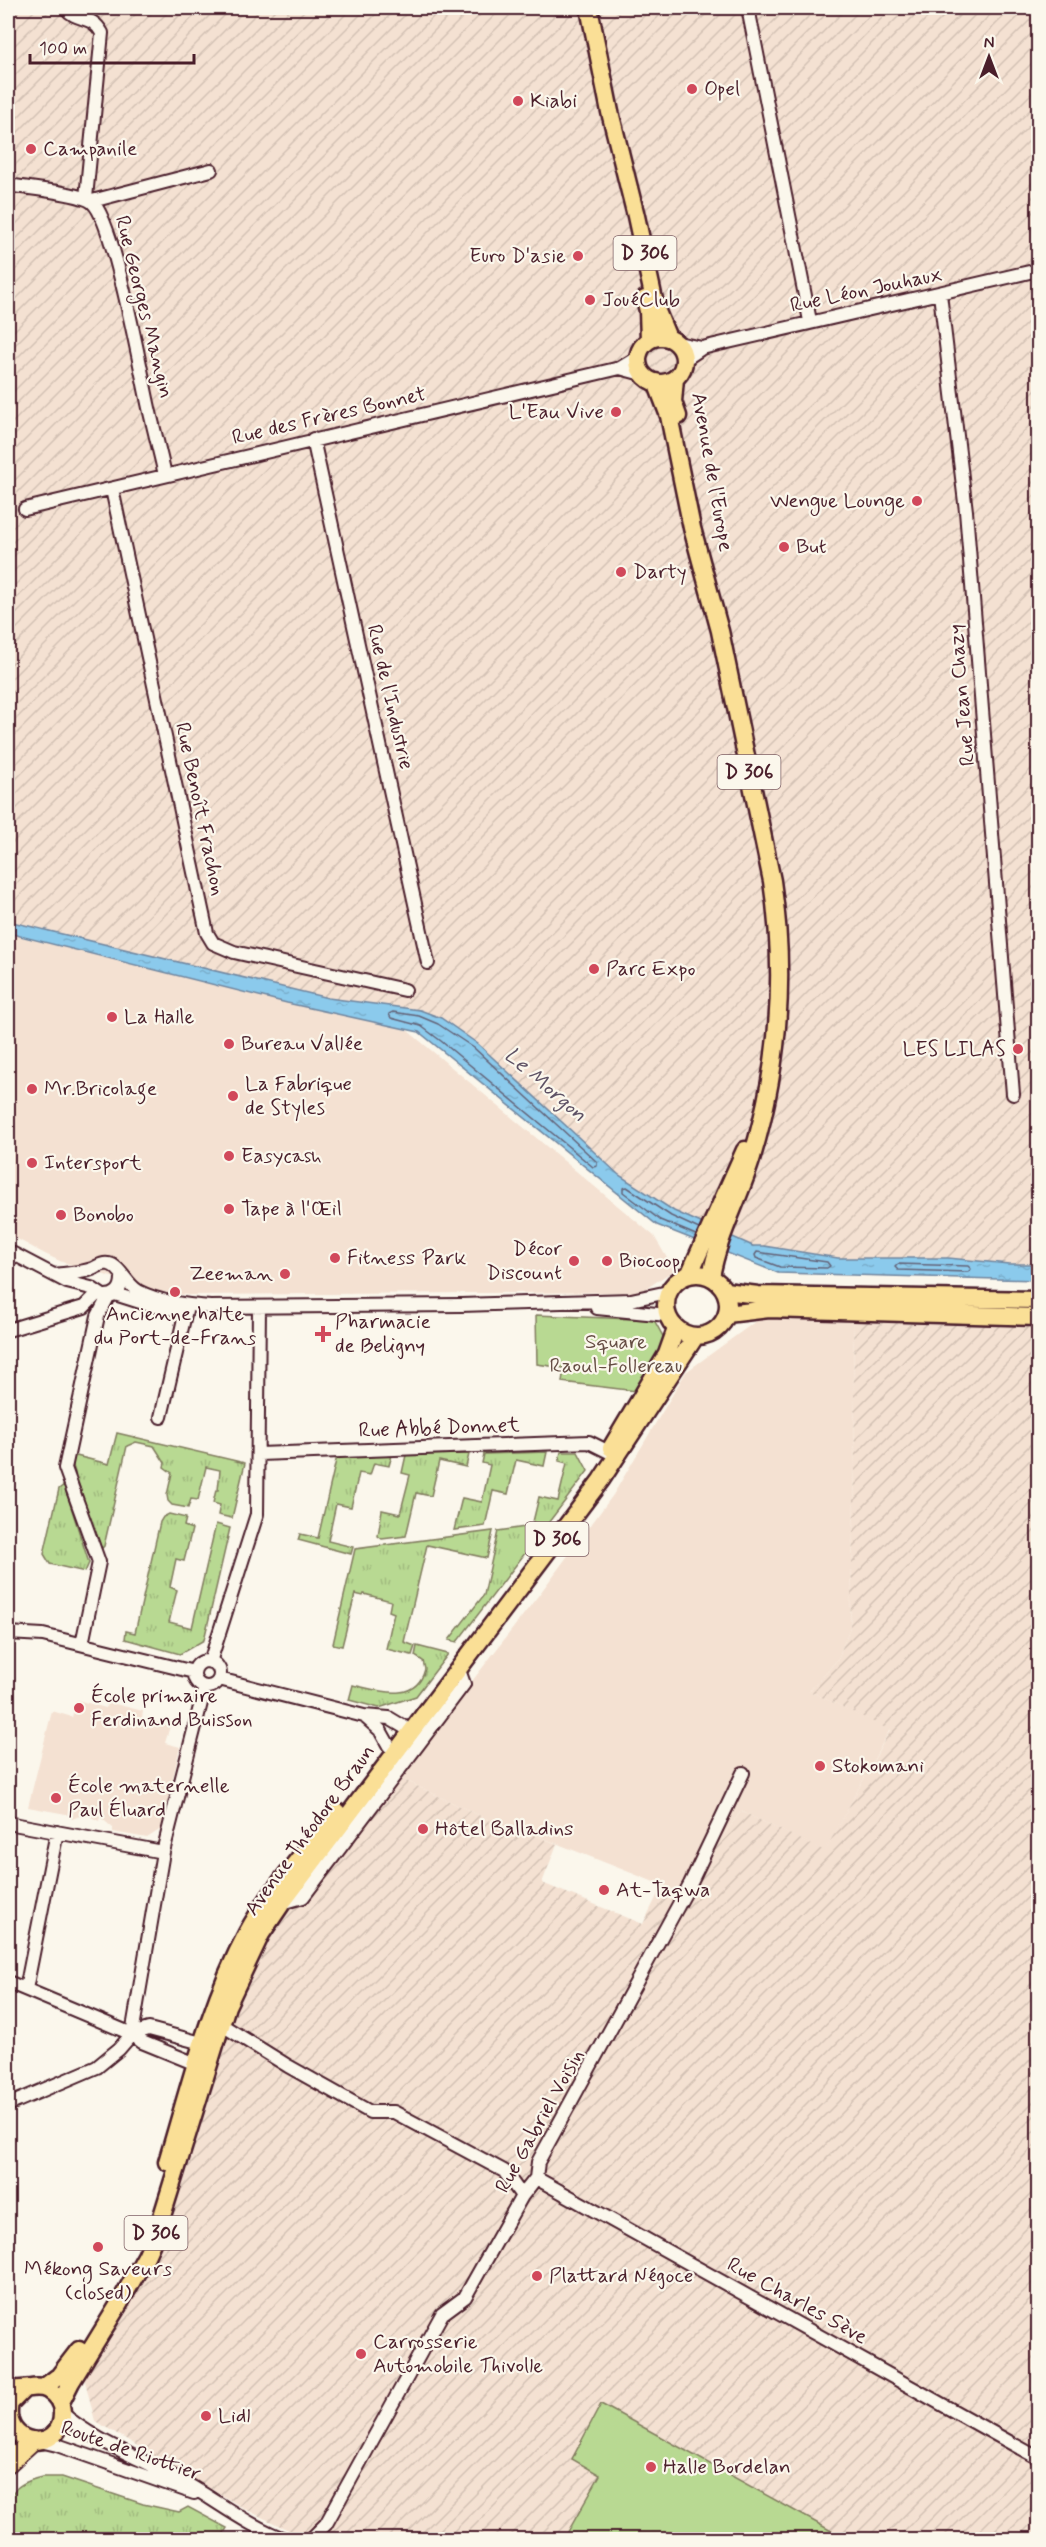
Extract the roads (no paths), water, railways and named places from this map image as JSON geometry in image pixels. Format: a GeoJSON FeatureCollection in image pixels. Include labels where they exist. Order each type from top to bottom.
{"type":"FeatureCollection","features":[{"type":"Feature","properties":{"kind":"highway"},"geometry":{"type":"LineString","coordinates":[[8,2463],[35,2441]]}},
{"type":"Feature","properties":{"kind":"main road","name":"D 306"},"geometry":{"type":"LineString","coordinates":[[589,8],[656,309],[673,340]]}},
{"type":"Feature","properties":{"kind":"main road","name":"D 306"},"geometry":{"type":"LineString","coordinates":[[623,168],[636,264],[648,311],[648,340]]}},
{"type":"Feature","properties":{"kind":"main road"},"geometry":{"type":"LineString","coordinates":[[658,336],[673,340],[684,360],[680,373],[666,382],[649,378],[638,357],[643,344],[658,336]]}},
{"type":"Feature","properties":{"kind":"main road","name":"Avenue de l'Europe"},"geometry":{"type":"LineString","coordinates":[[649,378],[669,416],[692,528],[706,573],[767,857],[778,920],[778,1020],[771,1077],[762,1120],[741,1157],[707,1253],[689,1275]]}},
{"type":"Feature","properties":{"kind":"main road","name":"Avenue de l'Europe"},"geometry":{"type":"LineString","coordinates":[[675,378],[673,402],[681,426],[701,526],[706,573]]}},
{"type":"Feature","properties":{"kind":"main road","name":"Avenue de l'Europe"},"geometry":{"type":"LineString","coordinates":[[707,1253],[711,1277]]}},
{"type":"Feature","properties":{"kind":"main road"},"geometry":{"type":"LineString","coordinates":[[689,1275],[711,1277],[725,1291],[728,1298],[727,1314],[715,1331],[695,1336],[671,1322],[666,1304],[668,1293],[677,1281],[689,1275]]}},
{"type":"Feature","properties":{"kind":"main road"},"geometry":{"type":"LineString","coordinates":[[725,1291],[758,1295],[1038,1300]]}},
{"type":"Feature","properties":{"kind":"main road"},"geometry":{"type":"LineString","coordinates":[[727,1314],[770,1309],[1038,1317]]}},
{"type":"Feature","properties":{"kind":"main road","name":"Avenue Théodore Braun"},"geometry":{"type":"LineString","coordinates":[[43,2388],[59,2376],[74,2356],[115,2296],[130,2269],[154,2207],[202,2066],[231,1968],[247,1933],[271,1895],[389,1746],[411,1735],[614,1454],[667,1354],[671,1322]]}},
{"type":"Feature","properties":{"kind":"main road","name":"Avenue Théodore Braun"},"geometry":{"type":"LineString","coordinates":[[209,2045],[222,2025],[227,2006],[244,1967],[261,1934],[282,1903],[459,1670],[614,1454],[695,1336]]}},
{"type":"Feature","properties":{"kind":"main road","name":"Avenue Théodore Braun"},"geometry":{"type":"LineString","coordinates":[[61,2408],[70,2382],[136,2277],[158,2229],[202,2066]]}},
{"type":"Feature","properties":{"kind":"main road"},"geometry":{"type":"LineString","coordinates":[[43,2388],[51,2392],[61,2408],[58,2428],[46,2439],[35,2441],[18,2435],[8,2420],[10,2403],[15,2389],[43,2388]]}},
{"type":"Feature","properties":{"kind":"street"},"geometry":{"type":"LineString","coordinates":[[8,185],[89,200],[102,33],[97,23],[88,18],[74,16],[66,8]]}},
{"type":"Feature","properties":{"kind":"street"},"geometry":{"type":"LineString","coordinates":[[748,8],[810,321]]}},
{"type":"Feature","properties":{"kind":"street","name":"Rue Georges Mangin"},"geometry":{"type":"LineString","coordinates":[[165,475],[119,271],[104,218],[89,200],[212,170]]}},
{"type":"Feature","properties":{"kind":"street","name":"Rue Léon Jouhaux"},"geometry":{"type":"LineString","coordinates":[[684,360],[702,348],[810,321],[940,294],[1038,270]]}},
{"type":"Feature","properties":{"kind":"street","name":"Rue Jean Chazy"},"geometry":{"type":"LineString","coordinates":[[940,294],[966,511],[1013,1094]]}},
{"type":"Feature","properties":{"kind":"street","name":"Rue Léon Jouhaux"},"geometry":{"type":"LineString","coordinates":[[673,340],[702,348]]}},
{"type":"Feature","properties":{"kind":"street"},"geometry":{"type":"LineString","coordinates":[[620,368],[638,357]]}},
{"type":"Feature","properties":{"kind":"street","name":"Rue des Frères Bonnet"},"geometry":{"type":"LineString","coordinates":[[25,509],[620,368],[649,378]]}},
{"type":"Feature","properties":{"kind":"street","name":"Rue de l'Industrie"},"geometry":{"type":"LineString","coordinates":[[313,440],[428,963]]}},
{"type":"Feature","properties":{"kind":"street","name":"Rue Benoît Frachon"},"geometry":{"type":"LineString","coordinates":[[112,489],[207,933],[213,943],[234,952],[405,990]]}},
{"type":"Feature","properties":{"kind":"street"},"geometry":{"type":"LineString","coordinates":[[8,1251],[68,1282],[153,1306],[174,1309],[187,1306],[461,1305],[631,1300],[668,1293]]}},
{"type":"Feature","properties":{"kind":"street"},"geometry":{"type":"LineString","coordinates":[[8,1330],[78,1309],[103,1293],[121,1287],[122,1278],[119,1269],[111,1264],[101,1264],[93,1269],[55,1275]]}},
{"type":"Feature","properties":{"kind":"street"},"geometry":{"type":"LineString","coordinates":[[93,1269],[89,1278],[103,1293]]}},
{"type":"Feature","properties":{"kind":"street"},"geometry":{"type":"LineString","coordinates":[[122,1278],[137,1290],[187,1306]]}},
{"type":"Feature","properties":{"kind":"street"},"geometry":{"type":"LineString","coordinates":[[82,1644],[99,1562],[65,1468],[103,1293]]}},
{"type":"Feature","properties":{"kind":"street"},"geometry":{"type":"LineString","coordinates":[[533,1302],[671,1322]]}},
{"type":"Feature","properties":{"kind":"street"},"geometry":{"type":"LineString","coordinates":[[161,1416],[187,1306]]}},
{"type":"Feature","properties":{"kind":"street"},"geometry":{"type":"LineString","coordinates":[[210,1662],[257,1514],[259,1307]]}},
{"type":"Feature","properties":{"kind":"street","name":"Rue Abbé Donnet"},"geometry":{"type":"LineString","coordinates":[[258,1454],[589,1442],[614,1454]]}},
{"type":"Feature","properties":{"kind":"street"},"geometry":{"type":"LineString","coordinates":[[8,1633],[43,1635],[194,1672]]}},
{"type":"Feature","properties":{"kind":"street"},"geometry":{"type":"LineString","coordinates":[[210,1662],[218,1666],[219,1679],[213,1685],[205,1687],[196,1680],[194,1672],[198,1665],[210,1662]]}},
{"type":"Feature","properties":{"kind":"street"},"geometry":{"type":"LineString","coordinates":[[219,1679],[364,1716],[389,1718],[411,1735]]}},
{"type":"Feature","properties":{"kind":"street"},"geometry":{"type":"LineString","coordinates":[[8,2105],[98,2067],[132,2034],[164,1852],[205,1687]]}},
{"type":"Feature","properties":{"kind":"street"},"geometry":{"type":"LineString","coordinates":[[364,1716],[380,1730],[389,1746]]}},
{"type":"Feature","properties":{"kind":"street","name":"Rue Gabriel Voisin"},"geometry":{"type":"LineString","coordinates":[[313,2539],[326,2524],[442,2314],[465,2297],[522,2196],[536,2178],[538,2162],[690,1884],[743,1773]]}},
{"type":"Feature","properties":{"kind":"street"},"geometry":{"type":"LineString","coordinates":[[8,1823],[164,1852]]}},
{"type":"Feature","properties":{"kind":"street"},"geometry":{"type":"LineString","coordinates":[[26,1989],[57,1832]]}},
{"type":"Feature","properties":{"kind":"street"},"geometry":{"type":"LineString","coordinates":[[8,1982],[132,2034],[142,2043],[202,2066]]}},
{"type":"Feature","properties":{"kind":"street"},"geometry":{"type":"LineString","coordinates":[[222,2025],[288,2066],[370,2112],[394,2112],[504,2171],[522,2196]]}},
{"type":"Feature","properties":{"kind":"street"},"geometry":{"type":"LineString","coordinates":[[132,2034],[149,2029],[209,2045]]}},
{"type":"Feature","properties":{"kind":"street","name":"Rue Charles Sève"},"geometry":{"type":"LineString","coordinates":[[536,2178],[1038,2458]]}},
{"type":"Feature","properties":{"kind":"street","name":"Route de Riottier"},"geometry":{"type":"LineString","coordinates":[[61,2408],[81,2428],[144,2460],[286,2540]]}},
{"type":"Feature","properties":{"kind":"street","name":"Route de Riottier"},"geometry":{"type":"LineString","coordinates":[[35,2441],[57,2445],[212,2499]]}},
{"type":"Feature","properties":{"kind":"water"},"geometry":{"type":"Polygon","coordinates":[[[8,921],[328,998],[420,1010],[441,1018],[478,1044],[619,1175],[674,1211],[753,1246],[838,1258],[948,1258],[1009,1264],[1038,1264],[1038,1280],[778,1273],[657,1225],[419,1032],[287,1003],[8,933],[8,921]]]}},
{"type":"Feature","properties":{"kind":"place","name":"Opel"},"geometry":{"type":"Point","coordinates":[692,89]}},
{"type":"Feature","properties":{"kind":"place","name":"Kiabi"},"geometry":{"type":"Point","coordinates":[518,101]}},
{"type":"Feature","properties":{"kind":"place","name":"Campanile"},"geometry":{"type":"Point","coordinates":[31,149]}},
{"type":"Feature","properties":{"kind":"place","name":"Euro D'asie"},"geometry":{"type":"Point","coordinates":[578,256]}},
{"type":"Feature","properties":{"kind":"place","name":"JouéClub"},"geometry":{"type":"Point","coordinates":[590,300]}},
{"type":"Feature","properties":{"kind":"place","name":"L'Eau Vive"},"geometry":{"type":"Point","coordinates":[616,412]}},
{"type":"Feature","properties":{"kind":"place","name":"Wengue Lounge"},"geometry":{"type":"Point","coordinates":[917,501]}},
{"type":"Feature","properties":{"kind":"place","name":"But"},"geometry":{"type":"Point","coordinates":[784,547]}},
{"type":"Feature","properties":{"kind":"place","name":"Darty"},"geometry":{"type":"Point","coordinates":[621,572]}},
{"type":"Feature","properties":{"kind":"place","name":"Parc Expo"},"geometry":{"type":"Point","coordinates":[594,969]}},
{"type":"Feature","properties":{"kind":"place","name":"La Halle"},"geometry":{"type":"Point","coordinates":[112,1017]}},
{"type":"Feature","properties":{"kind":"place","name":"Bureau Vallée"},"geometry":{"type":"Point","coordinates":[229,1044]}},
{"type":"Feature","properties":{"kind":"place","name":"LES LILAS"},"geometry":{"type":"Point","coordinates":[1018,1049]}},
{"type":"Feature","properties":{"kind":"place","name":"Mr.Bricolage"},"geometry":{"type":"Point","coordinates":[32,1089]}},
{"type":"Feature","properties":{"kind":"place","name":"La Fabrique de Styles"},"geometry":{"type":"Point","coordinates":[233,1096]}},
{"type":"Feature","properties":{"kind":"place","name":"Easycash"},"geometry":{"type":"Point","coordinates":[229,1156]}},
{"type":"Feature","properties":{"kind":"place","name":"Intersport"},"geometry":{"type":"Point","coordinates":[32,1163]}},
{"type":"Feature","properties":{"kind":"place","name":"Tape à l'Œil"},"geometry":{"type":"Point","coordinates":[229,1209]}},
{"type":"Feature","properties":{"kind":"place","name":"Bonobo"},"geometry":{"type":"Point","coordinates":[61,1215]}},
{"type":"Feature","properties":{"kind":"place","name":"Fitness Park"},"geometry":{"type":"Point","coordinates":[335,1258]}},
{"type":"Feature","properties":{"kind":"place","name":"Décor Discount"},"geometry":{"type":"Point","coordinates":[574,1261]}},
{"type":"Feature","properties":{"kind":"place","name":"Biocoop"},"geometry":{"type":"Point","coordinates":[607,1261]}},
{"type":"Feature","properties":{"kind":"place","name":"Zeeman"},"geometry":{"type":"Point","coordinates":[285,1274]}},
{"type":"Feature","properties":{"kind":"place","name":"Ancienne halte du Port-de-Frans"},"geometry":{"type":"Point","coordinates":[175,1292]}},
{"type":"Feature","properties":{"kind":"place","name":"Pharmacie de Beligny"},"geometry":{"type":"Point","coordinates":[323,1334]}},
{"type":"Feature","properties":{"kind":"place","name":"École primaire Ferdinand Buisson"},"geometry":{"type":"Point","coordinates":[79,1708]}},
{"type":"Feature","properties":{"kind":"place","name":"Stokomani"},"geometry":{"type":"Point","coordinates":[820,1766]}},
{"type":"Feature","properties":{"kind":"place","name":"École maternelle Paul Éluard"},"geometry":{"type":"Point","coordinates":[56,1798]}},
{"type":"Feature","properties":{"kind":"place","name":"Hôtel Balladins"},"geometry":{"type":"Point","coordinates":[423,1829]}},
{"type":"Feature","properties":{"kind":"place","name":"At-Taqwa"},"geometry":{"type":"Point","coordinates":[604,1890]}},
{"type":"Feature","properties":{"kind":"place","name":"Mékong Saveurs (closed)"},"geometry":{"type":"Point","coordinates":[98,2247]}},
{"type":"Feature","properties":{"kind":"place","name":"Plattard Négoce"},"geometry":{"type":"Point","coordinates":[537,2276]}},
{"type":"Feature","properties":{"kind":"place","name":"Carrosserie Automobile Thivolle"},"geometry":{"type":"Point","coordinates":[361,2354]}},
{"type":"Feature","properties":{"kind":"place","name":"Lidl"},"geometry":{"type":"Point","coordinates":[206,2416]}},
{"type":"Feature","properties":{"kind":"place","name":"Halle Bordelan"},"geometry":{"type":"Point","coordinates":[651,2467]}},
{"type":"Feature","properties":{"kind":"water label","name":"Le Morgon"},"geometry":{"type":"Point","coordinates":[545,1085]}},
{"type":"Feature","properties":{"kind":"park label","name":"Square Raoul-Follereau"},"geometry":{"type":"Point","coordinates":[616,1354]}}]}
